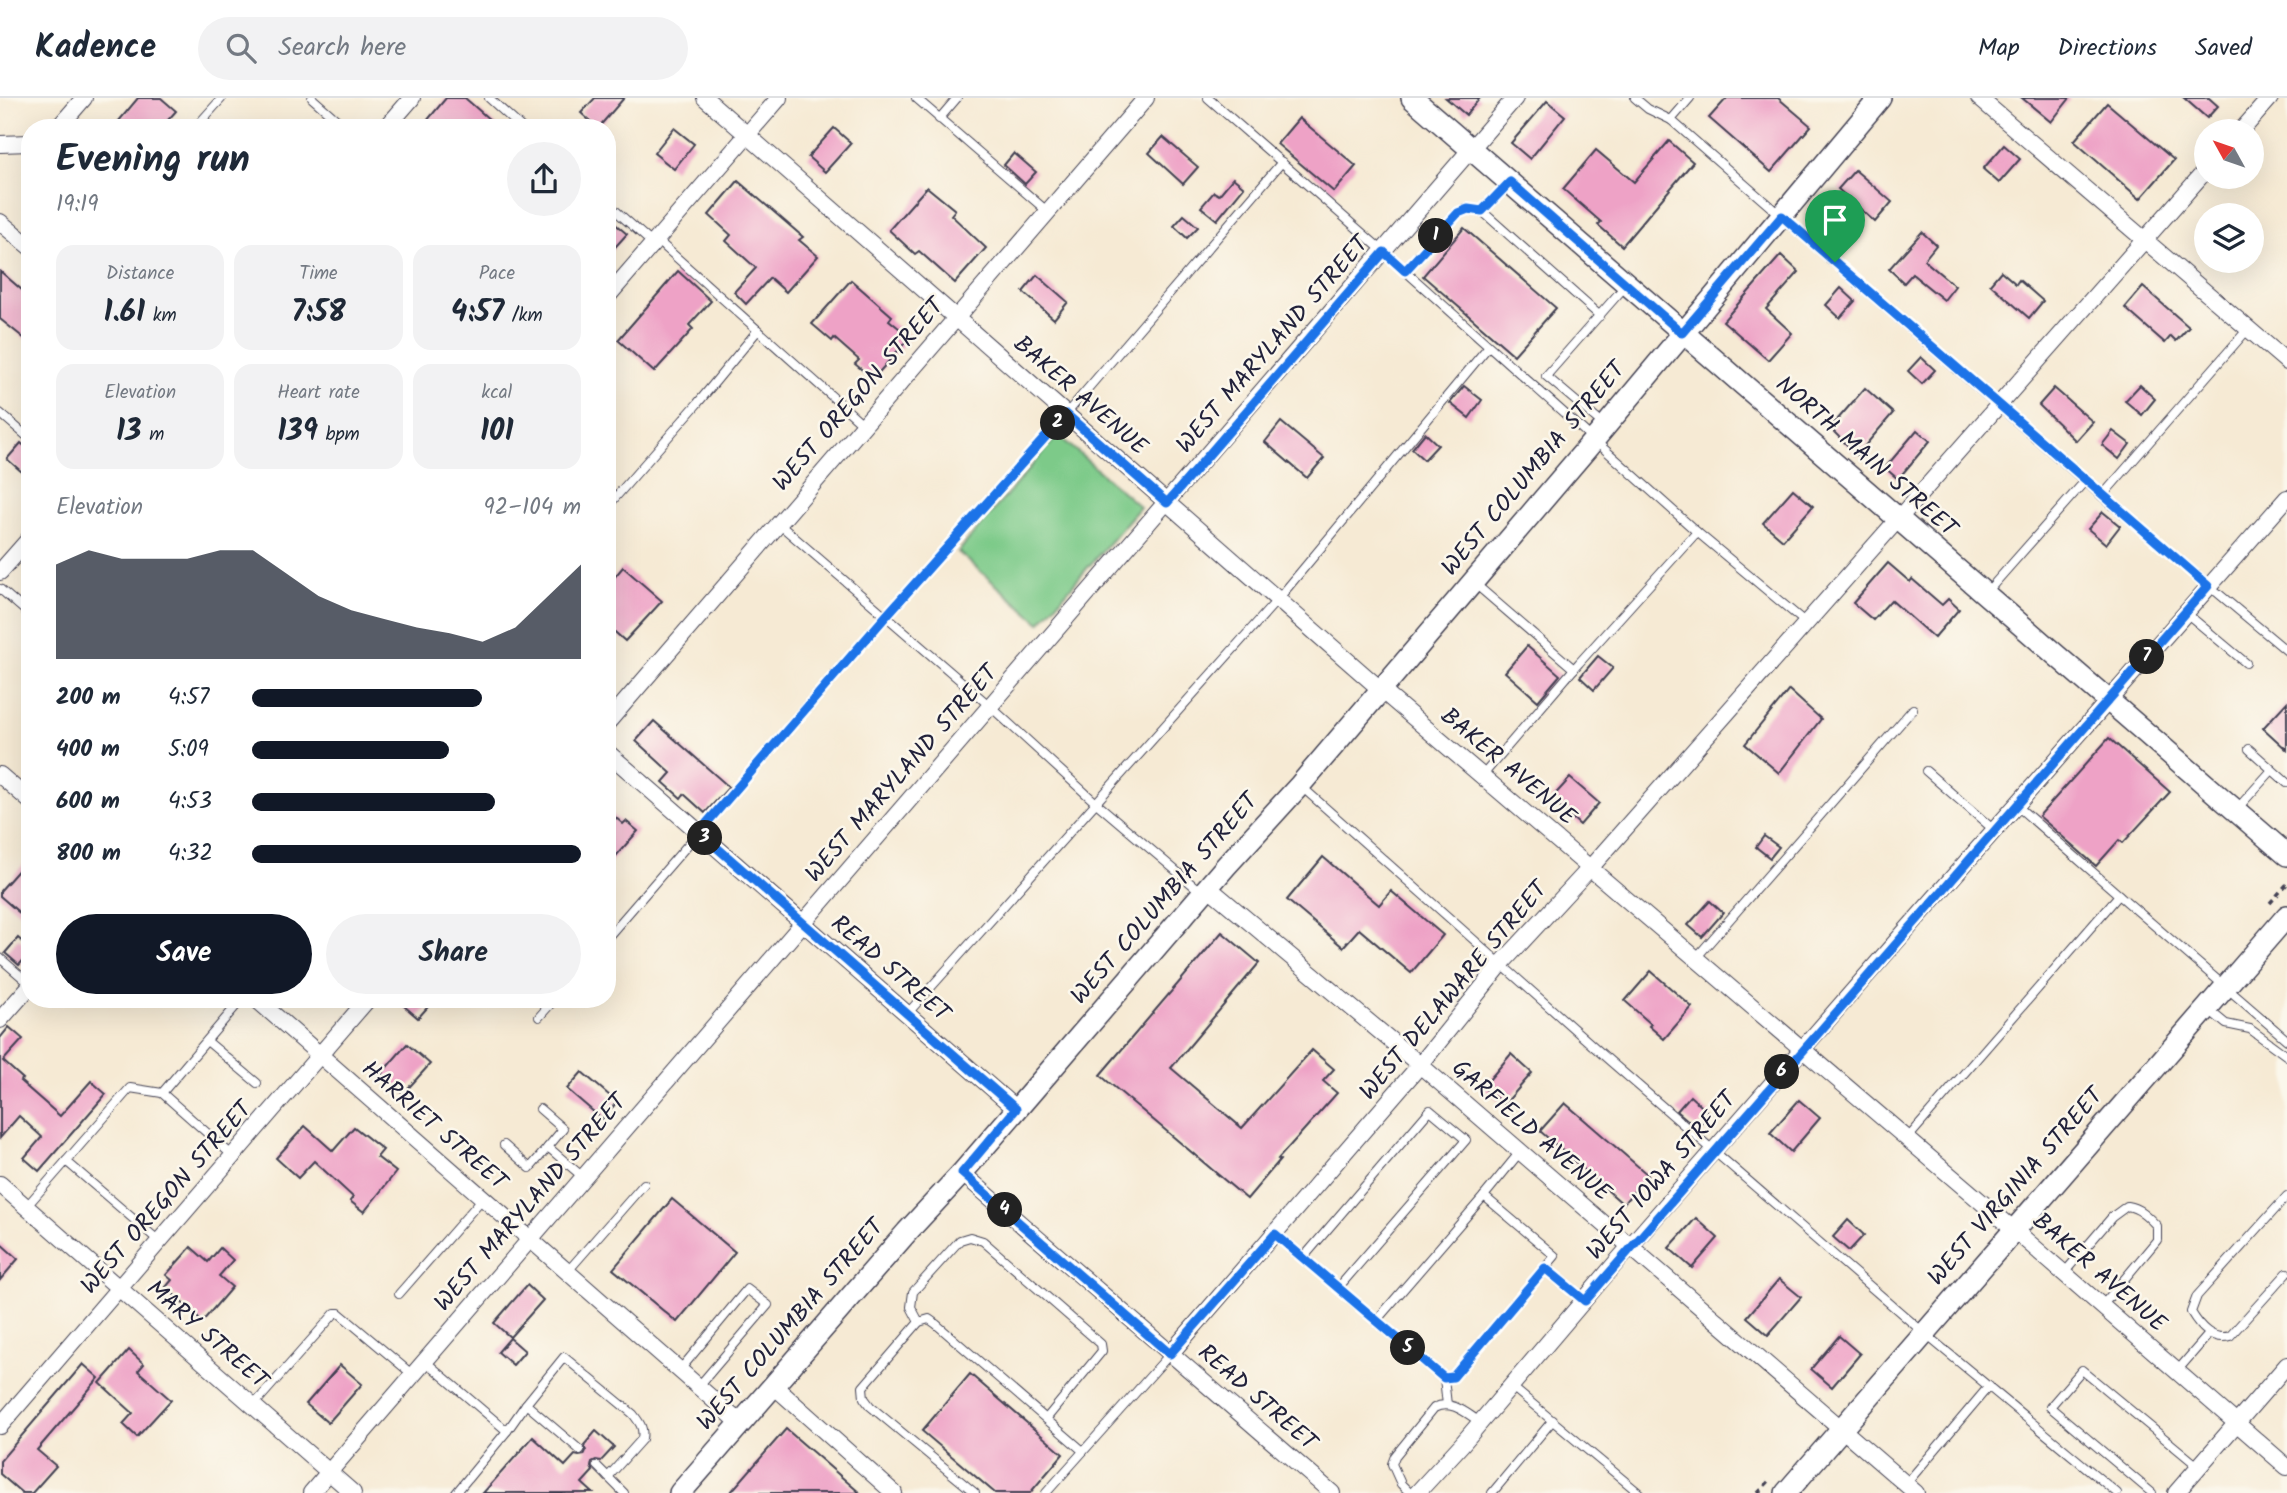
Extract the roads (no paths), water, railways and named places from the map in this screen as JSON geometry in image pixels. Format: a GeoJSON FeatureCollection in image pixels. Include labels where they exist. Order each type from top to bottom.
{"type":"FeatureCollection","features":[{"type":"Feature","properties":{"kind":"street"},"geometry":{"type":"LineString","coordinates":[[66,119],[84,98]]}},
{"type":"Feature","properties":{"kind":"street"},"geometry":{"type":"LineString","coordinates":[[394,119],[412,98]]}},
{"type":"Feature","properties":{"kind":"street","name":"BAKER AVENUE"},"geometry":{"type":"LineString","coordinates":[[705,98],[1380,689],[2287,1466]]}},
{"type":"Feature","properties":{"kind":"street"},"geometry":{"type":"LineString","coordinates":[[616,287],[779,98]]}},
{"type":"Feature","properties":{"kind":"street","name":"WEST OREGON STREET"},"geometry":{"type":"LineString","coordinates":[[616,713],[1146,98]]}},
{"type":"Feature","properties":{"kind":"street","name":"NORTH MAIN STREET"},"geometry":{"type":"LineString","coordinates":[[1412,98],[2287,855]]}},
{"type":"Feature","properties":{"kind":"street","name":"WEST MARYLAND STREET"},"geometry":{"type":"LineString","coordinates":[[311,1493],[1515,98]]}},
{"type":"Feature","properties":{"kind":"street","name":"WEST COLUMBIA STREET"},"geometry":{"type":"LineString","coordinates":[[680,1493],[1300,785],[1600,433],[1880,98]]}},
{"type":"Feature","properties":{"kind":"street"},"geometry":{"type":"LineString","coordinates":[[1979,98],[2287,362]]}},
{"type":"Feature","properties":{"kind":"street"},"geometry":{"type":"LineString","coordinates":[[2252,119],[2270,98]]}},
{"type":"Feature","properties":{"kind":"street"},"geometry":{"type":"LineString","coordinates":[[0,144],[21,143]]}},
{"type":"Feature","properties":{"kind":"street","name":"WEST DELAWARE STREET"},"geometry":{"type":"LineString","coordinates":[[1170,1354],[1420,1065],[1503,963],[1591,867],[2194,184]]}},
{"type":"Feature","properties":{"kind":"street"},"geometry":{"type":"LineString","coordinates":[[0,222],[21,240]]}},
{"type":"Feature","properties":{"kind":"street","name":"WEST IOWA STREET"},"geometry":{"type":"LineString","coordinates":[[1417,1493],[1714,1150],[2287,498]]}},
{"type":"Feature","properties":{"kind":"street"},"geometry":{"type":"LineString","coordinates":[[0,572],[21,548]]}},
{"type":"Feature","properties":{"kind":"street","name":"READ STREET"},"geometry":{"type":"LineString","coordinates":[[616,760],[1016,1109]]}},
{"type":"Feature","properties":{"kind":"street"},"geometry":{"type":"LineString","coordinates":[[0,775],[21,792]]}},
{"type":"Feature","properties":{"kind":"street","name":"GARFIELD AVENUE"},"geometry":{"type":"LineString","coordinates":[[1206,891],[1420,1065],[1911,1489]]}},
{"type":"Feature","properties":{"kind":"street","name":"WEST VIRGINIA STREET"},"geometry":{"type":"LineString","coordinates":[[1786,1493],[2287,916]]}},
{"type":"Feature","properties":{"kind":"street"},"geometry":{"type":"LineString","coordinates":[[0,1020],[21,996]]}},
{"type":"Feature","properties":{"kind":"street","name":"HARRIET STREET"},"geometry":{"type":"LineString","coordinates":[[266,1008],[741,1424]]}},
{"type":"Feature","properties":{"kind":"street","name":"WEST OREGON STREET"},"geometry":{"type":"LineString","coordinates":[[3,1417],[119,1288],[360,1008]]}},
{"type":"Feature","properties":{"kind":"street","name":"READ STREET"},"geometry":{"type":"LineString","coordinates":[[962,1173],[1332,1493]]}},
{"type":"Feature","properties":{"kind":"street","name":"MARY STREET"},"geometry":{"type":"LineString","coordinates":[[0,1184],[353,1493]]}},
{"type":"Feature","properties":{"kind":"street"},"geometry":{"type":"LineString","coordinates":[[2176,1493],[2287,1365]]}},
{"type":"Feature","properties":{"kind":"street"},"geometry":{"type":"LineString","coordinates":[[774,1386],[894,1493]]}},
{"type":"Feature","properties":{"kind":"lane"},"geometry":{"type":"LineString","coordinates":[[203,119],[222,98]]}},
{"type":"Feature","properties":{"kind":"lane"},"geometry":{"type":"LineString","coordinates":[[312,98],[336,119]]}},
{"type":"Feature","properties":{"kind":"lane"},"geometry":{"type":"LineString","coordinates":[[489,98],[512,119]]}},
{"type":"Feature","properties":{"kind":"lane"},"geometry":{"type":"LineString","coordinates":[[916,98],[1048,212]]}},
{"type":"Feature","properties":{"kind":"lane"},"geometry":{"type":"LineString","coordinates":[[939,119],[957,98]]}},
{"type":"Feature","properties":{"kind":"lane"},"geometry":{"type":"LineString","coordinates":[[1208,98],[1488,347],[1600,433]]}},
{"type":"Feature","properties":{"kind":"lane"},"geometry":{"type":"LineString","coordinates":[[1634,98],[1648,109],[1671,120],[2102,496],[2287,651]]}},
{"type":"Feature","properties":{"kind":"lane"},"geometry":{"type":"LineString","coordinates":[[1671,120],[1690,98]]}},
{"type":"Feature","properties":{"kind":"lane"},"geometry":{"type":"LineString","coordinates":[[616,928],[886,616],[1066,414],[1282,162]]}},
{"type":"Feature","properties":{"kind":"lane"},"geometry":{"type":"LineString","coordinates":[[1482,211],[1510,182]]}},
{"type":"Feature","properties":{"kind":"lane"},"geometry":{"type":"LineString","coordinates":[[1405,271],[1458,213],[1468,209],[1482,211],[1600,316]]}},
{"type":"Feature","properties":{"kind":"lane"},"geometry":{"type":"LineString","coordinates":[[616,211],[758,330],[864,425]]}},
{"type":"Feature","properties":{"kind":"lane"},"geometry":{"type":"LineString","coordinates":[[1627,284],[1546,376],[1697,532],[1806,623]]}},
{"type":"Feature","properties":{"kind":"lane"},"geometry":{"type":"LineString","coordinates":[[2102,496],[2248,329]]}},
{"type":"Feature","properties":{"kind":"lane"},"geometry":{"type":"LineString","coordinates":[[616,497],[698,404],[758,330]]}},
{"type":"Feature","properties":{"kind":"lane"},"geometry":{"type":"LineString","coordinates":[[907,1014],[1279,598],[1488,347]]}},
{"type":"Feature","properties":{"kind":"lane"},"geometry":{"type":"LineString","coordinates":[[0,413],[21,431]]}},
{"type":"Feature","properties":{"kind":"lane"},"geometry":{"type":"LineString","coordinates":[[1985,594],[2085,481]]}},
{"type":"Feature","properties":{"kind":"lane"},"geometry":{"type":"LineString","coordinates":[[779,524],[991,706],[1095,802],[1206,891]]}},
{"type":"Feature","properties":{"kind":"lane"},"geometry":{"type":"LineString","coordinates":[[1483,775],[1697,532]]}},
{"type":"Feature","properties":{"kind":"lane"},"geometry":{"type":"LineString","coordinates":[[1472,581],[1574,669]]}},
{"type":"Feature","properties":{"kind":"lane"},"geometry":{"type":"LineString","coordinates":[[0,589],[21,607]]}},
{"type":"Feature","properties":{"kind":"lane"},"geometry":{"type":"LineString","coordinates":[[2185,612],[2246,663]]}},
{"type":"Feature","properties":{"kind":"lane"},"geometry":{"type":"LineString","coordinates":[[1696,958],[1913,709]]}},
{"type":"Feature","properties":{"kind":"lane"},"geometry":{"type":"LineString","coordinates":[[2249,749],[2287,783]]}},
{"type":"Feature","properties":{"kind":"lane"},"geometry":{"type":"LineString","coordinates":[[2236,810],[2272,770]]}},
{"type":"Feature","properties":{"kind":"lane"},"geometry":{"type":"LineString","coordinates":[[1926,771],[1994,830]]}},
{"type":"Feature","properties":{"kind":"lane"},"geometry":{"type":"LineString","coordinates":[[1300,785],[1610,1061],[1924,1333],[2117,1493]]}},
{"type":"Feature","properties":{"kind":"lane"},"geometry":{"type":"LineString","coordinates":[[2016,805],[2287,1040]]}},
{"type":"Feature","properties":{"kind":"lane"},"geometry":{"type":"LineString","coordinates":[[1907,1139],[2119,895]]}},
{"type":"Feature","properties":{"kind":"lane"},"geometry":{"type":"LineString","coordinates":[[0,958],[21,977]]}},
{"type":"Feature","properties":{"kind":"lane"},"geometry":{"type":"LineString","coordinates":[[162,1093],[234,1008]]}},
{"type":"Feature","properties":{"kind":"lane"},"geometry":{"type":"LineString","coordinates":[[539,1017],[547,1008]]}},
{"type":"Feature","properties":{"kind":"lane"},"geometry":{"type":"LineString","coordinates":[[2207,1008],[2225,1024],[2250,1029],[2287,1055]]}},
{"type":"Feature","properties":{"kind":"lane"},"geometry":{"type":"LineString","coordinates":[[207,1041],[257,1083]]}},
{"type":"Feature","properties":{"kind":"lane"},"geometry":{"type":"LineString","coordinates":[[26,1207],[130,1088],[162,1093],[233,1156]]}},
{"type":"Feature","properties":{"kind":"lane"},"geometry":{"type":"LineString","coordinates":[[504,1145],[530,1168],[563,1129],[540,1109]]}},
{"type":"Feature","properties":{"kind":"lane"},"geometry":{"type":"LineString","coordinates":[[1303,1258],[1430,1110],[1466,1140],[1338,1288]]}},
{"type":"Feature","properties":{"kind":"lane"},"geometry":{"type":"LineString","coordinates":[[548,1147],[583,1178]]}},
{"type":"Feature","properties":{"kind":"lane"},"geometry":{"type":"LineString","coordinates":[[1376,1321],[1520,1152]]}},
{"type":"Feature","properties":{"kind":"lane"},"geometry":{"type":"LineString","coordinates":[[66,1161],[159,1242]]}},
{"type":"Feature","properties":{"kind":"lane"},"geometry":{"type":"LineString","coordinates":[[567,1272],[644,1184]]}},
{"type":"Feature","properties":{"kind":"lane"},"geometry":{"type":"LineString","coordinates":[[1444,1378],[1453,1377],[1555,1256],[1484,1196]]}},
{"type":"Feature","properties":{"kind":"lane"},"geometry":{"type":"LineString","coordinates":[[2287,1196],[2197,1296],[2192,1312],[2209,1334],[2222,1338],[2230,1336],[2287,1273]]}},
{"type":"Feature","properties":{"kind":"lane"},"geometry":{"type":"LineString","coordinates":[[398,1294],[483,1198]]}},
{"type":"Feature","properties":{"kind":"lane"},"geometry":{"type":"LineString","coordinates":[[2064,1273],[2112,1217],[2127,1206],[2135,1207],[2148,1217],[2157,1226],[2157,1241],[2102,1306]]}},
{"type":"Feature","properties":{"kind":"lane"},"geometry":{"type":"LineString","coordinates":[[1275,1234],[1444,1378],[1447,1405]]}},
{"type":"Feature","properties":{"kind":"lane"},"geometry":{"type":"LineString","coordinates":[[919,1322],[911,1307],[913,1292],[960,1240],[970,1237],[983,1241],[1101,1344],[1102,1352],[1046,1419]]}},
{"type":"Feature","properties":{"kind":"lane"},"geometry":{"type":"LineString","coordinates":[[1545,1268],[1585,1301]]}},
{"type":"Feature","properties":{"kind":"lane"},"geometry":{"type":"LineString","coordinates":[[679,1371],[747,1289],[768,1305],[698,1387]]}},
{"type":"Feature","properties":{"kind":"lane"},"geometry":{"type":"LineString","coordinates":[[253,1406],[335,1313],[339,1313],[413,1375]]}},
{"type":"Feature","properties":{"kind":"lane"},"geometry":{"type":"LineString","coordinates":[[975,1493],[864,1398],[863,1387],[919,1322],[929,1319],[936,1324],[1083,1451]]}},
{"type":"Feature","properties":{"kind":"lane"},"geometry":{"type":"LineString","coordinates":[[2177,1371],[2209,1334]]}},
{"type":"Feature","properties":{"kind":"lane","name":"WEST DELAWARE STREET"},"geometry":{"type":"LineString","coordinates":[[1046,1493],[1170,1354]]}},
{"type":"Feature","properties":{"kind":"lane"},"geometry":{"type":"LineString","coordinates":[[456,1493],[564,1357],[633,1414],[642,1425],[642,1438],[608,1477]]}},
{"type":"Feature","properties":{"kind":"lane"},"geometry":{"type":"LineString","coordinates":[[425,1361],[507,1431]]}},
{"type":"Feature","properties":{"kind":"lane"},"geometry":{"type":"LineString","coordinates":[[2152,1493],[2050,1407],[2082,1370],[2199,1467]]}},
{"type":"Feature","properties":{"kind":"lane"},"geometry":{"type":"LineString","coordinates":[[1511,1386],[1639,1493]]}},
{"type":"Feature","properties":{"kind":"lane"},"geometry":{"type":"LineString","coordinates":[[1911,1489],[1989,1386]]}},
{"type":"Feature","properties":{"kind":"lane"},"geometry":{"type":"LineString","coordinates":[[526,1404],[580,1450]]}},
{"type":"Feature","properties":{"kind":"lane"},"geometry":{"type":"LineString","coordinates":[[1409,1493],[1395,1474],[1392,1464],[1395,1455],[1434,1408],[1442,1404],[1457,1406],[1480,1422]]}},
{"type":"Feature","properties":{"kind":"lane"},"geometry":{"type":"LineString","coordinates":[[1492,1493],[1553,1420]]}},
{"type":"Feature","properties":{"kind":"lane"},"geometry":{"type":"LineString","coordinates":[[597,1466],[625,1493]]}}]}
